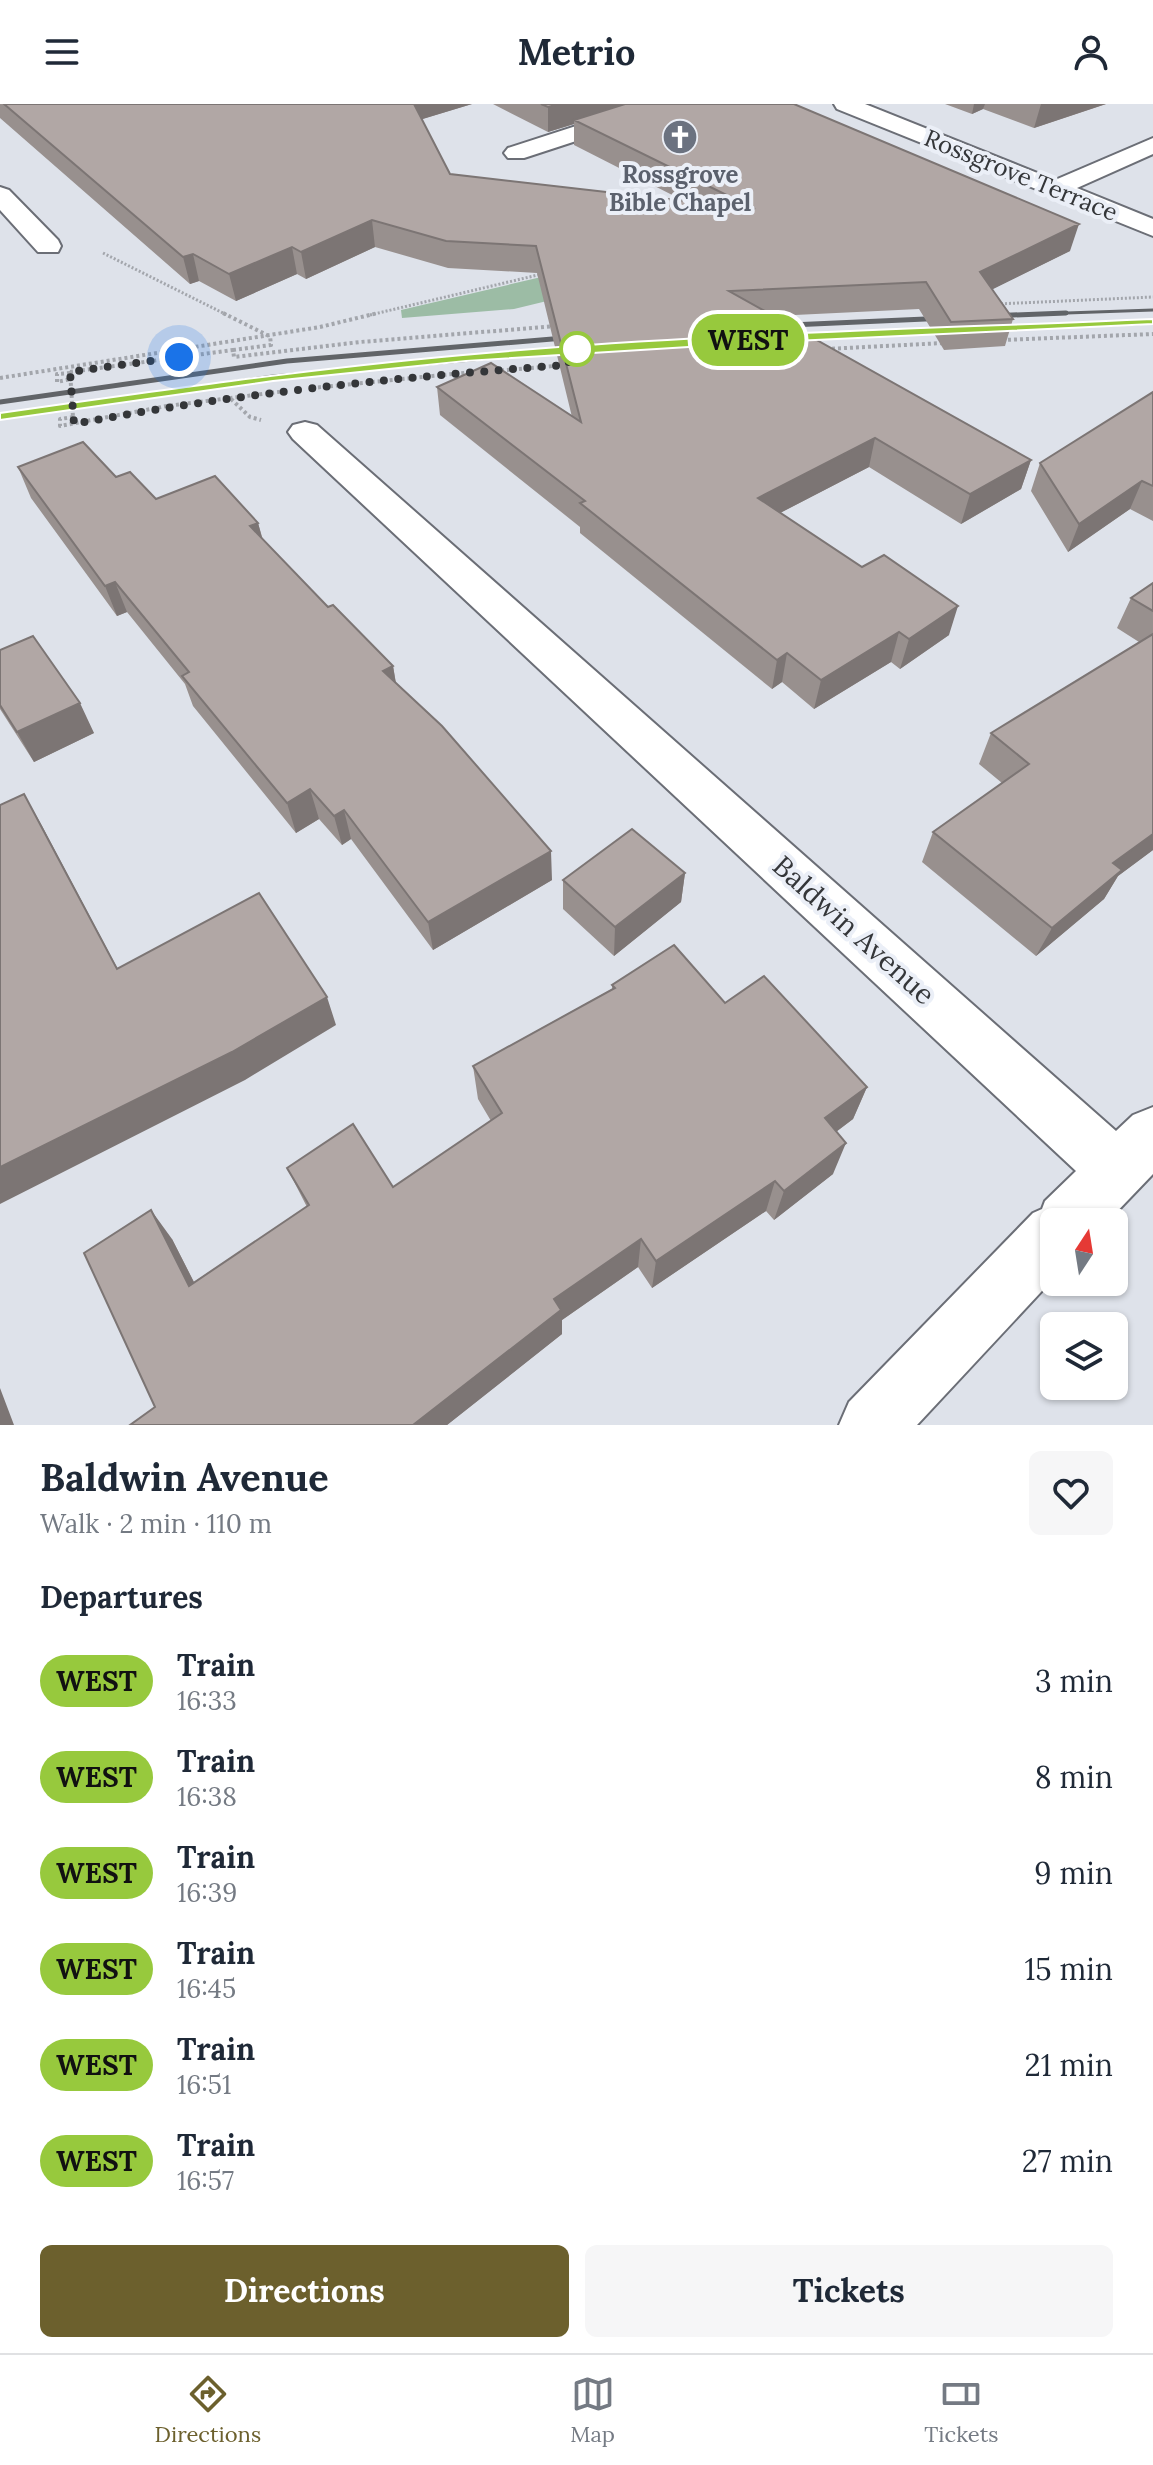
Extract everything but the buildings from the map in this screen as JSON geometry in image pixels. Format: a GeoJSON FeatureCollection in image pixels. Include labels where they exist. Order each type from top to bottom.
{"type":"FeatureCollection","features":[{"type":"Feature","properties":{"kind":"street"},"geometry":{"type":"LineString","coordinates":[[516,153],[666,104]]}},
{"type":"Feature","properties":{"kind":"street","name":"Rossgrove Terrace"},"geometry":{"type":"LineString","coordinates":[[845,104],[1153,228]]}},
{"type":"Feature","properties":{"kind":"street"},"geometry":{"type":"LineString","coordinates":[[1055,189],[1153,145]]}},
{"type":"Feature","properties":{"kind":"street"},"geometry":{"type":"LineString","coordinates":[[0,195],[48,246]]}},
{"type":"Feature","properties":{"kind":"street","name":"Baldwin Avenue"},"geometry":{"type":"LineString","coordinates":[[299,411],[1136,1153]]}},
{"type":"Feature","properties":{"kind":"street"},"geometry":{"type":"LineString","coordinates":[[1080,1208],[1136,1153]]}},
{"type":"Feature","properties":{"kind":"street"},"geometry":{"type":"LineString","coordinates":[[872,1425],[1040,1249]]}},
{"type":"Feature","properties":{"kind":"path"},"geometry":{"type":"LineString","coordinates":[[103,253],[270,336]]}},
{"type":"Feature","properties":{"kind":"path"},"geometry":{"type":"LineString","coordinates":[[71,379],[57,382],[57,374],[366,317],[544,274]]}},
{"type":"Feature","properties":{"kind":"path"},"geometry":{"type":"LineString","coordinates":[[988,304],[1153,297]]}},
{"type":"Feature","properties":{"kind":"path"},"geometry":{"type":"LineString","coordinates":[[233,350],[234,357],[360,342],[564,326]]}},
{"type":"Feature","properties":{"kind":"path"},"geometry":{"type":"LineString","coordinates":[[994,340],[1153,334]]}},
{"type":"Feature","properties":{"kind":"path"},"geometry":{"type":"LineString","coordinates":[[0,378],[271,345],[270,336]]}},
{"type":"Feature","properties":{"kind":"path"},"geometry":{"type":"LineString","coordinates":[[814,350],[949,343]]}},
{"type":"Feature","properties":{"kind":"path"},"geometry":{"type":"LineString","coordinates":[[493,371],[567,365]]}},
{"type":"Feature","properties":{"kind":"path"},"geometry":{"type":"LineString","coordinates":[[70,370],[74,424]]}},
{"type":"Feature","properties":{"kind":"path"},"geometry":{"type":"LineString","coordinates":[[309,388],[478,372]]}},
{"type":"Feature","properties":{"kind":"path"},"geometry":{"type":"LineString","coordinates":[[73,417],[60,419],[60,426],[167,406],[299,411]]}},
{"type":"Feature","properties":{"kind":"green space"},"geometry":{"type":"Polygon","coordinates":[[[567,271],[547,301],[514,309],[402,318],[401,310],[567,271]]]}},
{"type":"Feature","properties":{"kind":"railway"},"geometry":{"type":"LineString","coordinates":[[1046,314],[1153,310]]}},
{"type":"Feature","properties":{"kind":"railway"},"geometry":{"type":"LineString","coordinates":[[1046,314],[1066,313]]}},
{"type":"Feature","properties":{"kind":"railway"},"geometry":{"type":"LineString","coordinates":[[988,316],[1046,314]]}},
{"type":"Feature","properties":{"kind":"railway"},"geometry":{"type":"LineString","coordinates":[[1011,315],[1046,314]]}},
{"type":"Feature","properties":{"kind":"railway"},"geometry":{"type":"LineString","coordinates":[[768,326],[948,318]]}},
{"type":"Feature","properties":{"kind":"railway"},"geometry":{"type":"LineString","coordinates":[[987,329],[1153,322]]}},
{"type":"Feature","properties":{"kind":"railway"},"geometry":{"type":"LineString","coordinates":[[788,338],[955,330]]}},
{"type":"Feature","properties":{"kind":"railway"},"geometry":{"type":"LineString","coordinates":[[0,402],[287,361],[576,337]]}},
{"type":"Feature","properties":{"kind":"railway"},"geometry":{"type":"LineString","coordinates":[[0,417],[273,377],[580,349]]}},
{"type":"Feature","properties":{"kind":"train","name":"WEST"},"geometry":{"type":"LineString","coordinates":[[0,417],[273,377],[466,358],[753,340],[1153,322]]}},
{"type":"Feature","properties":{"kind":"place","name":"Rossgrove Bible Chapel"},"geometry":{"type":"Point","coordinates":[680,137]}},
{"type":"Feature","properties":{"kind":"route"},"geometry":{"type":"LineString","coordinates":[[179,357],[70,372],[74,424],[167,406],[325,386],[567,365],[577,349]]}}]}
